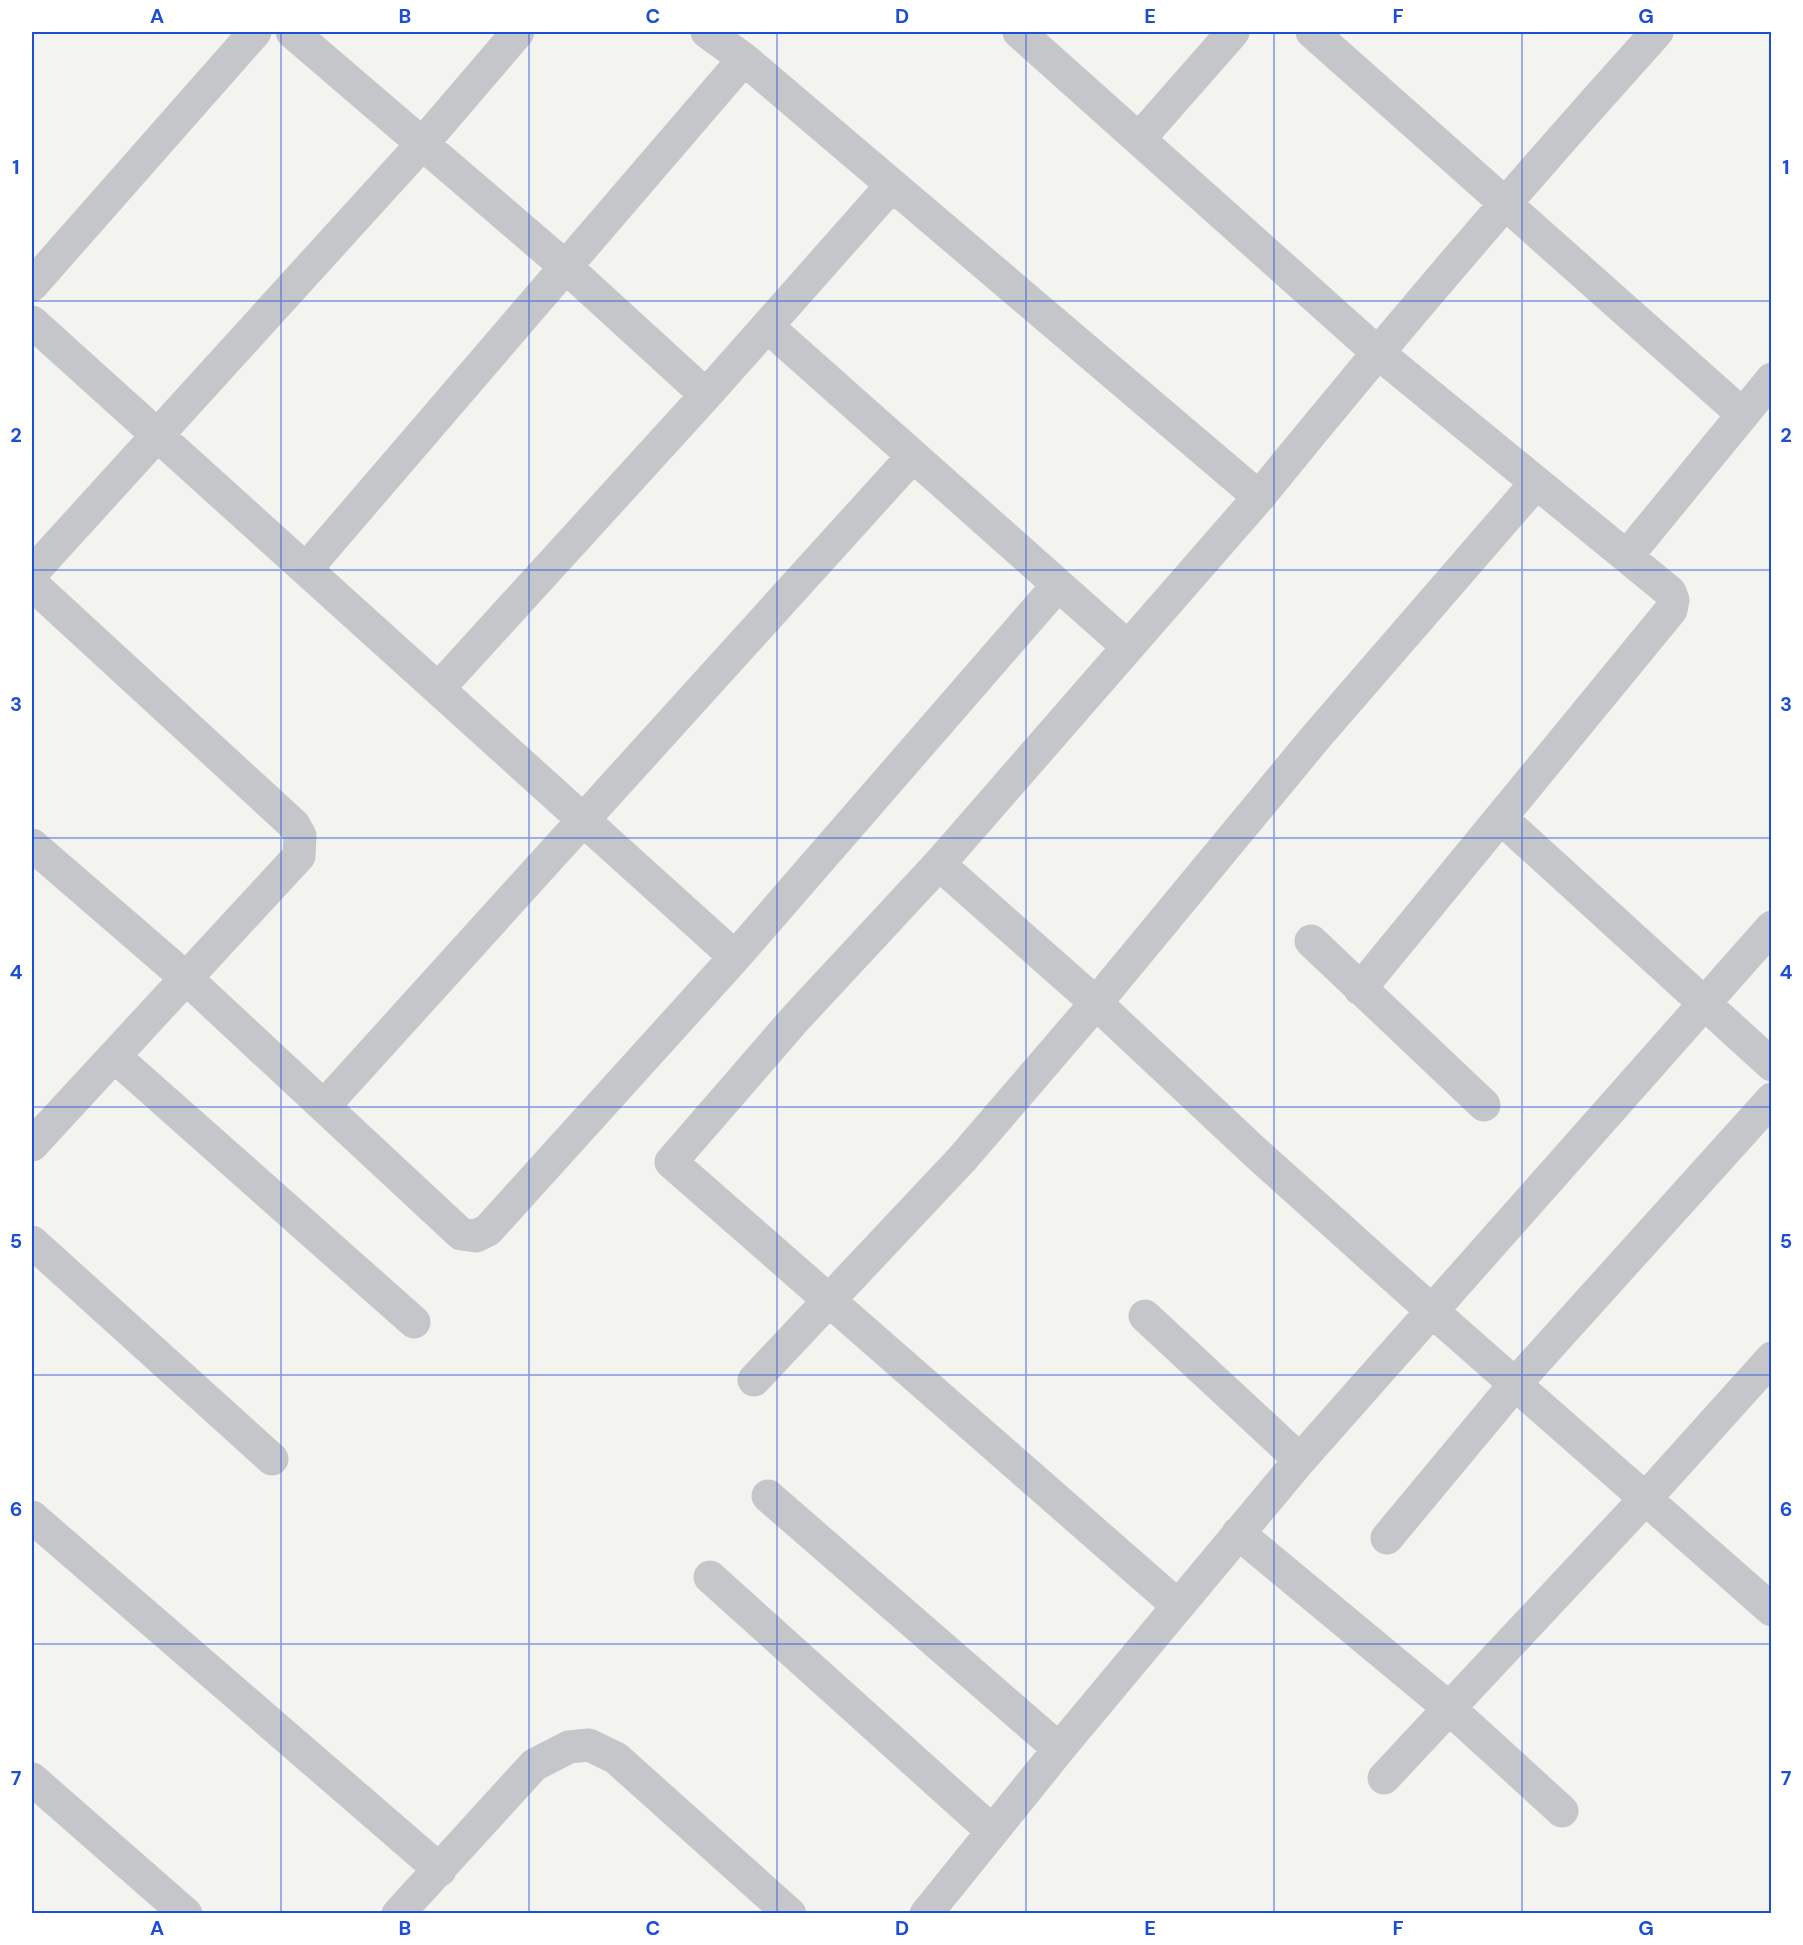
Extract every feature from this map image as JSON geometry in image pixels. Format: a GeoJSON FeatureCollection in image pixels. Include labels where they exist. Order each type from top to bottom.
{"type":"FeatureCollection","features":[{"type":"Feature","properties":{"kind":"street"},"geometry":{"type":"LineString","coordinates":[[32,285],[255,32]]}},
{"type":"Feature","properties":{"kind":"street"},"geometry":{"type":"LineString","coordinates":[[292,32],[567,268],[706,395]]}},
{"type":"Feature","properties":{"kind":"street"},"geometry":{"type":"LineString","coordinates":[[32,573],[423,143],[518,32]]}},
{"type":"Feature","properties":{"kind":"street"},"geometry":{"type":"LineString","coordinates":[[707,32],[744,59],[1259,497]]}},
{"type":"Feature","properties":{"kind":"street"},"geometry":{"type":"LineString","coordinates":[[1020,32],[1377,352],[1628,556],[1670,592],[1673,600],[1671,610],[1502,819],[1360,989]]}},
{"type":"Feature","properties":{"kind":"street"},"geometry":{"type":"LineString","coordinates":[[1139,139],[1233,32]]}},
{"type":"Feature","properties":{"kind":"street"},"geometry":{"type":"LineString","coordinates":[[1312,32],[1741,413]]}},
{"type":"Feature","properties":{"kind":"street"},"geometry":{"type":"LineString","coordinates":[[1178,1605],[671,1162],[795,1019],[939,864],[1128,648],[1259,497],[1377,352],[1504,202],[1657,32]]}},
{"type":"Feature","properties":{"kind":"street"},"geometry":{"type":"LineString","coordinates":[[307,568],[567,268],[744,59]]}},
{"type":"Feature","properties":{"kind":"street"},"geometry":{"type":"LineString","coordinates":[[439,688],[706,395],[892,185]]}},
{"type":"Feature","properties":{"kind":"street"},"geometry":{"type":"LineString","coordinates":[[32,322],[735,957]]}},
{"type":"Feature","properties":{"kind":"street"},"geometry":{"type":"LineString","coordinates":[[767,326],[1128,648]]}},
{"type":"Feature","properties":{"kind":"street"},"geometry":{"type":"LineString","coordinates":[[1628,556],[1741,413],[1772,379]]}},
{"type":"Feature","properties":{"kind":"street"},"geometry":{"type":"LineString","coordinates":[[325,1105],[913,456]]}},
{"type":"Feature","properties":{"kind":"street"},"geometry":{"type":"LineString","coordinates":[[754,1380],[962,1159],[1096,1003],[1316,737],[1536,483]]}},
{"type":"Feature","properties":{"kind":"street"},"geometry":{"type":"LineString","coordinates":[[32,584],[294,825],[300,836],[298,856],[32,1145]]}},
{"type":"Feature","properties":{"kind":"street"},"geometry":{"type":"LineString","coordinates":[[32,845],[186,978],[461,1234],[476,1236],[488,1230],[735,957],[1058,585]]}},
{"type":"Feature","properties":{"kind":"street"},"geometry":{"type":"LineString","coordinates":[[1502,819],[1772,1065]]}},
{"type":"Feature","properties":{"kind":"street"},"geometry":{"type":"LineString","coordinates":[[939,864],[1096,1003],[1255,1152],[1432,1311],[1772,1610]]}},
{"type":"Feature","properties":{"kind":"street"},"geometry":{"type":"LineString","coordinates":[[926,1914],[1059,1749],[1300,1460],[1772,927]]}},
{"type":"Feature","properties":{"kind":"street"},"geometry":{"type":"LineString","coordinates":[[1311,940],[1484,1105]]}},
{"type":"Feature","properties":{"kind":"street"},"geometry":{"type":"LineString","coordinates":[[114,1056],[414,1322]]}},
{"type":"Feature","properties":{"kind":"street"},"geometry":{"type":"LineString","coordinates":[[1387,1538],[1515,1384],[1772,1099]]}},
{"type":"Feature","properties":{"kind":"street"},"geometry":{"type":"LineString","coordinates":[[32,1242],[272,1459]]}},
{"type":"Feature","properties":{"kind":"street"},"geometry":{"type":"LineString","coordinates":[[1145,1316],[1300,1460]]}},
{"type":"Feature","properties":{"kind":"street"},"geometry":{"type":"LineString","coordinates":[[1384,1778],[1645,1499],[1772,1358]]}},
{"type":"Feature","properties":{"kind":"street"},"geometry":{"type":"LineString","coordinates":[[768,1496],[1059,1749]]}},
{"type":"Feature","properties":{"kind":"street"},"geometry":{"type":"LineString","coordinates":[[32,1517],[440,1870]]}},
{"type":"Feature","properties":{"kind":"street"},"geometry":{"type":"LineString","coordinates":[[1238,1533],[1449,1708],[1562,1811]]}},
{"type":"Feature","properties":{"kind":"street"},"geometry":{"type":"LineString","coordinates":[[710,1576],[992,1831]]}},
{"type":"Feature","properties":{"kind":"street"},"geometry":{"type":"LineString","coordinates":[[398,1914],[534,1765],[569,1747],[589,1745],[616,1758],[790,1914]]}},
{"type":"Feature","properties":{"kind":"street"},"geometry":{"type":"LineString","coordinates":[[32,1779],[186,1914]]}}]}
